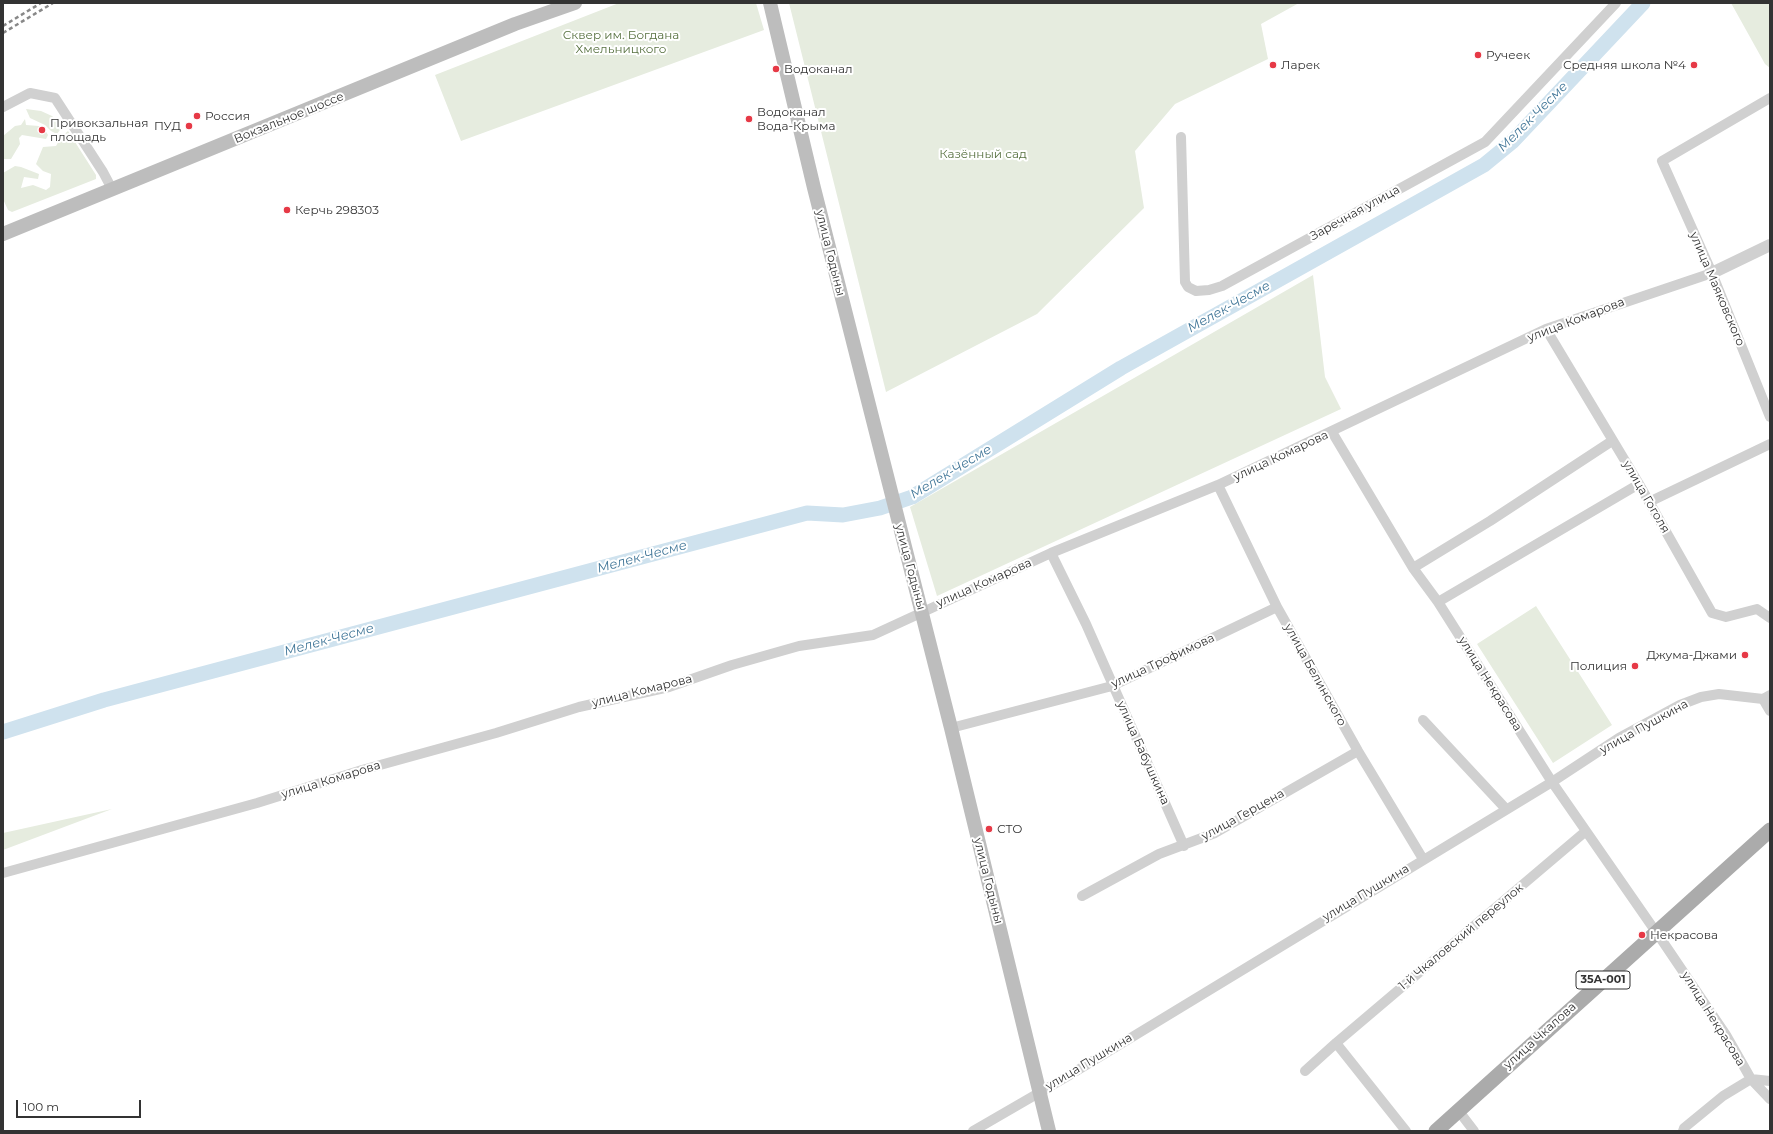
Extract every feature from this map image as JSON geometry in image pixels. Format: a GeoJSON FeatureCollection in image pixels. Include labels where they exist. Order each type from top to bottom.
{"type":"FeatureCollection","features":[{"type":"Feature","properties":{"kind":"main road","name":"Вокзальное шоссе"},"geometry":{"type":"LineString","coordinates":[[3,234],[515,24],[575,3]]}},
{"type":"Feature","properties":{"kind":"main road","name":"улица Годыны"},"geometry":{"type":"LineString","coordinates":[[770,3],[896,516],[922,611],[951,728],[1049,1131]]}},
{"type":"Feature","properties":{"kind":"main road","name":"улица Чкалова"},"geometry":{"type":"LineString","coordinates":[[1658,934],[1770,830]]}},
{"type":"Feature","properties":{"kind":"main road","name":"улица Чкалова"},"geometry":{"type":"LineString","coordinates":[[1436,1131],[1770,836]]}},
{"type":"Feature","properties":{"kind":"main road","name":"улица Чкалова"},"geometry":{"type":"LineString","coordinates":[[1443,1131],[1459,1112]]}},
{"type":"Feature","properties":{"kind":"street","name":"Заречная улица"},"geometry":{"type":"LineString","coordinates":[[1181,137],[1185,282],[1188,287],[1196,291],[1209,290],[1222,286],[1485,142],[1498,130],[1616,3]]}},
{"type":"Feature","properties":{"kind":"street"},"geometry":{"type":"LineString","coordinates":[[3,107],[30,93],[42,94],[55,98],[112,189]]}},
{"type":"Feature","properties":{"kind":"street","name":"улица Маяковского"},"geometry":{"type":"LineString","coordinates":[[1770,98],[1662,161],[1712,273],[1770,417]]}},
{"type":"Feature","properties":{"kind":"street","name":"улица Комарова"},"geometry":{"type":"LineString","coordinates":[[3,873],[258,804],[362,770],[496,733],[579,707],[669,687],[732,665],[799,646],[873,635],[922,611],[1051,553],[1218,485],[1546,329],[1712,273],[1770,245]]}},
{"type":"Feature","properties":{"kind":"street","name":"улица Гоголя"},"geometry":{"type":"LineString","coordinates":[[1546,329],[1639,484],[1712,613],[1726,616],[1757,609],[1770,618]]}},
{"type":"Feature","properties":{"kind":"street","name":"улица Некрасова"},"geometry":{"type":"LineString","coordinates":[[1332,432],[1413,568],[1438,602],[1552,782],[1658,934],[1726,1035],[1751,1079],[1770,1099]]}},
{"type":"Feature","properties":{"kind":"street"},"geometry":{"type":"LineString","coordinates":[[1413,568],[1490,521],[1612,441]]}},
{"type":"Feature","properties":{"kind":"street"},"geometry":{"type":"LineString","coordinates":[[1649,502],[1770,444]]}},
{"type":"Feature","properties":{"kind":"street"},"geometry":{"type":"LineString","coordinates":[[1438,602],[1639,484]]}},
{"type":"Feature","properties":{"kind":"street","name":"улица Белинского"},"geometry":{"type":"LineString","coordinates":[[1218,485],[1277,607],[1358,751],[1423,858]]}},
{"type":"Feature","properties":{"kind":"street","name":"улица Бабушкина"},"geometry":{"type":"LineString","coordinates":[[1051,553],[1086,624],[1112,686],[1184,846]]}},
{"type":"Feature","properties":{"kind":"street","name":"улица Трофимова"},"geometry":{"type":"LineString","coordinates":[[951,728],[1112,686],[1277,607]]}},
{"type":"Feature","properties":{"kind":"street","name":"улица Пушкина"},"geometry":{"type":"LineString","coordinates":[[973,1131],[1039,1093],[1423,858],[1552,782],[1619,738],[1680,705],[1701,697],[1719,694],[1766,697]]}},
{"type":"Feature","properties":{"kind":"street"},"geometry":{"type":"LineString","coordinates":[[1766,697],[1770,711]]}},
{"type":"Feature","properties":{"kind":"street"},"geometry":{"type":"LineString","coordinates":[[1423,720],[1506,809]]}},
{"type":"Feature","properties":{"kind":"street","name":"улица Герцена"},"geometry":{"type":"LineString","coordinates":[[1082,896],[1159,854],[1184,846],[1215,833],[1358,751]]}},
{"type":"Feature","properties":{"kind":"street","name":"1-й Чкаловский переулок"},"geometry":{"type":"LineString","coordinates":[[1305,1071],[1336,1043],[1586,832]]}},
{"type":"Feature","properties":{"kind":"street"},"geometry":{"type":"LineString","coordinates":[[1336,1043],[1406,1131]]}},
{"type":"Feature","properties":{"kind":"street"},"geometry":{"type":"LineString","coordinates":[[1683,1131],[1684,1128],[1723,1096],[1751,1079],[1770,1081]]}},
{"type":"Feature","properties":{"kind":"street"},"geometry":{"type":"LineString","coordinates":[[1459,1112],[1474,1131]]}},
{"type":"Feature","properties":{"kind":"green space","name":"Сквер им. Богдана Хмельницкого"},"geometry":{"type":"Polygon","coordinates":[[[619,3],[756,3],[764,30],[461,141],[435,75],[619,3]]]}},
{"type":"Feature","properties":{"kind":"green space","name":"Казённый сад"},"geometry":{"type":"Polygon","coordinates":[[[789,3],[1299,3],[1261,24],[1268,59],[1175,104],[1135,151],[1144,208],[1037,314],[886,392],[789,3]]]}},
{"type":"Feature","properties":{"kind":"green space"},"geometry":{"type":"Polygon","coordinates":[[[1731,3],[1770,3],[1770,68],[1765,64],[1731,3]]]}},
{"type":"Feature","properties":{"kind":"green space"},"geometry":{"type":"Polygon","coordinates":[[[26,109],[41,111],[52,116],[63,126],[57,134],[45,125],[30,118],[26,109]]]}},
{"type":"Feature","properties":{"kind":"green space"},"geometry":{"type":"Polygon","coordinates":[[[25,119],[26,125],[39,126],[45,130],[48,135],[46,139],[22,135],[19,138],[20,144],[11,159],[3,159],[3,136],[15,126],[21,125],[25,119]]]}},
{"type":"Feature","properties":{"kind":"green space"},"geometry":{"type":"Polygon","coordinates":[[[68,131],[96,175],[96,179],[12,212],[8,210],[3,199],[3,173],[15,166],[39,174],[38,179],[24,177],[21,188],[33,185],[46,190],[50,187],[51,174],[43,171],[36,164],[43,147],[56,146],[61,137],[68,131]]]}},
{"type":"Feature","properties":{"kind":"green space"},"geometry":{"type":"Polygon","coordinates":[[[1313,275],[1325,377],[1341,409],[937,596],[910,507],[1313,275]]]}},
{"type":"Feature","properties":{"kind":"green space"},"geometry":{"type":"Polygon","coordinates":[[[1536,606],[1612,725],[1553,763],[1477,644],[1536,606]]]}},
{"type":"Feature","properties":{"kind":"green space"},"geometry":{"type":"Polygon","coordinates":[[[112,809],[11,847],[3,850],[3,833],[112,809]]]}},
{"type":"Feature","properties":{"kind":"waterway","name":"Мелек-Чесме"},"geometry":{"type":"LineString","coordinates":[[3,732],[104,700],[807,513],[843,515],[880,508],[912,497],[1121,368],[1484,165],[1512,142],[1643,3]]}},
{"type":"Feature","properties":{"kind":"railway"},"geometry":{"type":"LineString","coordinates":[[3,26],[41,3]]}},
{"type":"Feature","properties":{"kind":"railway"},"geometry":{"type":"LineString","coordinates":[[3,33],[53,3]]}},
{"type":"Feature","properties":{"kind":"place","name":"Ручеек"},"geometry":{"type":"Point","coordinates":[1478,55]}},
{"type":"Feature","properties":{"kind":"place","name":"Ларек"},"geometry":{"type":"Point","coordinates":[1273,65]}},
{"type":"Feature","properties":{"kind":"place","name":"Средняя школа №4"},"geometry":{"type":"Point","coordinates":[1694,65]}},
{"type":"Feature","properties":{"kind":"place","name":"Водоканал"},"geometry":{"type":"Point","coordinates":[776,69]}},
{"type":"Feature","properties":{"kind":"place","name":"Россия"},"geometry":{"type":"Point","coordinates":[197,116]}},
{"type":"Feature","properties":{"kind":"place","name":"Водоканал Вода-Крыма"},"geometry":{"type":"Point","coordinates":[749,119]}},
{"type":"Feature","properties":{"kind":"place","name":"ПУД"},"geometry":{"type":"Point","coordinates":[189,126]}},
{"type":"Feature","properties":{"kind":"place","name":"Привокзальная площадь"},"geometry":{"type":"Point","coordinates":[42,130]}},
{"type":"Feature","properties":{"kind":"place","name":"Керчь 298303"},"geometry":{"type":"Point","coordinates":[287,210]}},
{"type":"Feature","properties":{"kind":"place","name":"Джума-Джами"},"geometry":{"type":"Point","coordinates":[1745,655]}},
{"type":"Feature","properties":{"kind":"place","name":"Полиция"},"geometry":{"type":"Point","coordinates":[1635,666]}},
{"type":"Feature","properties":{"kind":"place","name":"СТО"},"geometry":{"type":"Point","coordinates":[989,829]}},
{"type":"Feature","properties":{"kind":"place","name":"Некрасова"},"geometry":{"type":"Point","coordinates":[1642,935]}}]}
